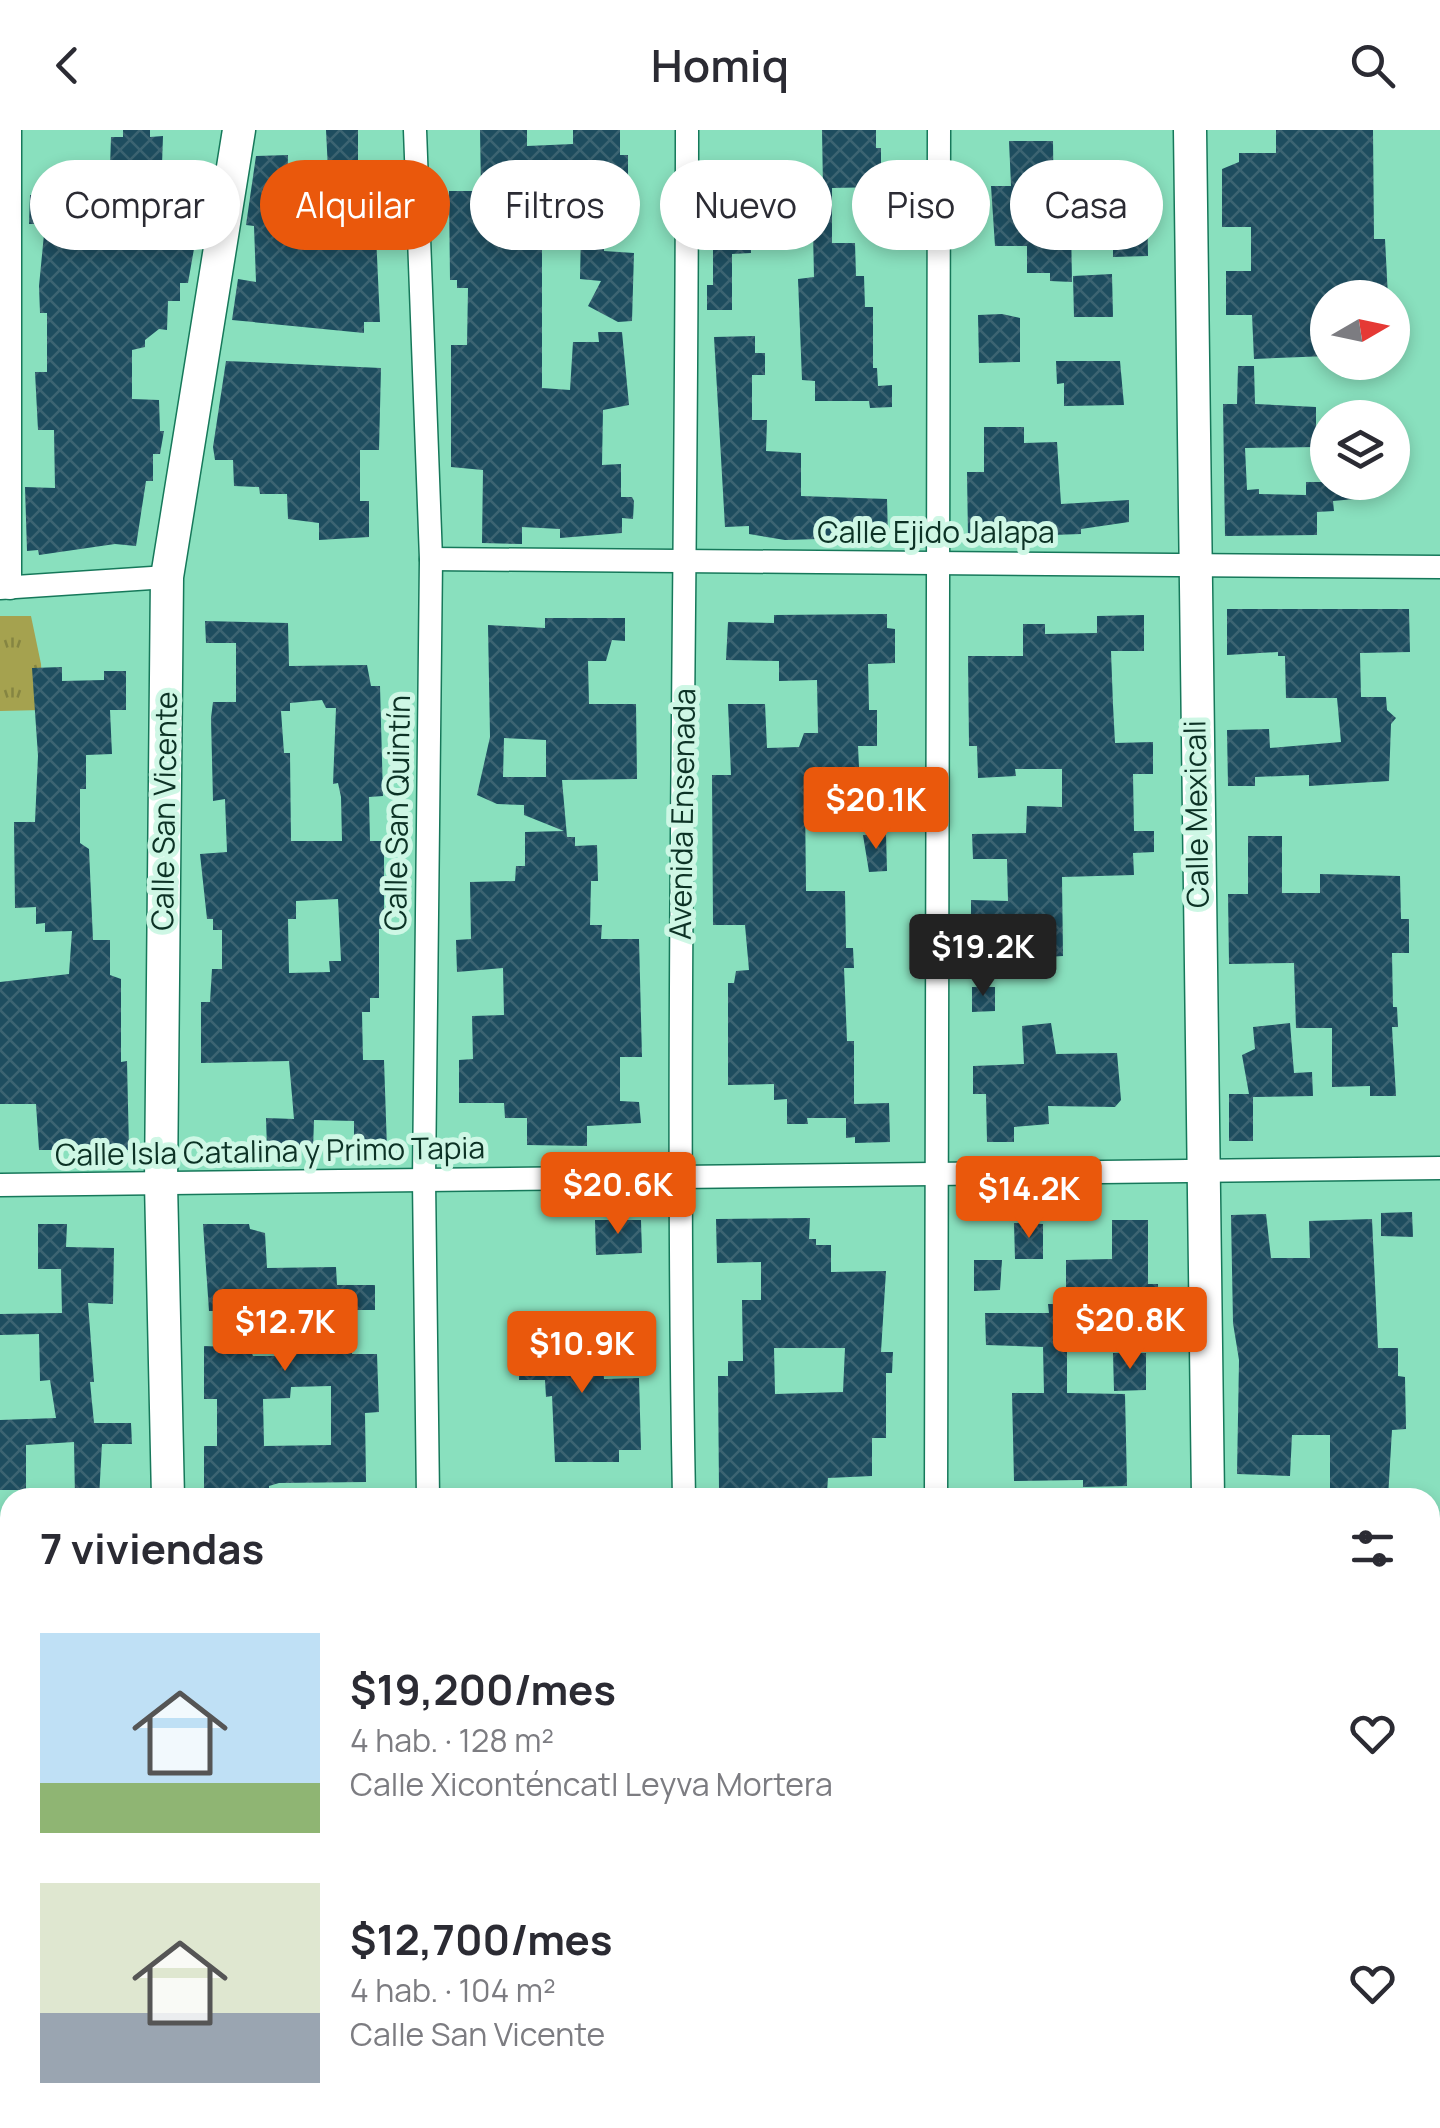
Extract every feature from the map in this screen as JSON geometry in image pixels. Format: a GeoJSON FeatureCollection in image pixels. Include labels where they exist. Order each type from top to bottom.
{"type":"FeatureCollection","features":[{"type":"Feature","properties":{"kind":"street"},"geometry":{"type":"LineString","coordinates":[[10,130],[5,588],[168,577]]}},
{"type":"Feature","properties":{"kind":"street","name":"Calle San Vicente"},"geometry":{"type":"LineString","coordinates":[[168,1488],[161,1184],[168,577],[239,130]]}},
{"type":"Feature","properties":{"kind":"street","name":"Calle San Quintín"},"geometry":{"type":"LineString","coordinates":[[415,130],[431,559],[424,1180],[428,1488]]}},
{"type":"Feature","properties":{"kind":"street","name":"Avenida Ensenada"},"geometry":{"type":"LineString","coordinates":[[684,1488],[678,1177],[688,561],[687,130]]}},
{"type":"Feature","properties":{"kind":"street"},"geometry":{"type":"LineString","coordinates":[[936,1488],[935,563],[939,130]]}},
{"type":"Feature","properties":{"kind":"street","name":"Calle Mexicali"},"geometry":{"type":"LineString","coordinates":[[1190,130],[1208,1488]]}},
{"type":"Feature","properties":{"kind":"street","name":"Calle Ejido Jalapa"},"geometry":{"type":"LineString","coordinates":[[431,559],[1440,567]]}},
{"type":"Feature","properties":{"kind":"street","name":"Calle Isla Catalina y Primo Tapia"},"geometry":{"type":"LineString","coordinates":[[0,1186],[1440,1168]]}},
{"type":"Feature","properties":{"kind":"green space"},"geometry":{"type":"Polygon","coordinates":[[[0,616],[31,616],[41,664],[43,710],[0,711],[0,616]]]}},
{"type":"Feature","properties":{"kind":"building"},"geometry":{"type":"Polygon","coordinates":[[[123,130],[150,130],[150,137],[163,136],[162,160],[110,160],[111,137],[123,137],[123,130]]]}},
{"type":"Feature","properties":{"kind":"building"},"geometry":{"type":"Polygon","coordinates":[[[326,130],[358,130],[358,160],[328,160],[326,130]]]}},
{"type":"Feature","properties":{"kind":"building"},"geometry":{"type":"Polygon","coordinates":[[[480,130],[527,130],[527,146],[573,144],[573,130],[620,130],[620,155],[628,155],[628,160],[480,160],[480,130]]]}},
{"type":"Feature","properties":{"kind":"building"},"geometry":{"type":"Polygon","coordinates":[[[822,130],[876,130],[881,160],[852,160],[852,188],[832,188],[832,160],[823,160],[822,130]]]}},
{"type":"Feature","properties":{"kind":"building"},"geometry":{"type":"Polygon","coordinates":[[[1276,130],[1373,130],[1374,239],[1385,239],[1387,280],[1310,280],[1310,357],[1254,359],[1252,315],[1226,315],[1226,271],[1251,271],[1251,227],[1222,227],[1222,169],[1239,162],[1239,153],[1276,153],[1276,130]]]}},
{"type":"Feature","properties":{"kind":"building"},"geometry":{"type":"Polygon","coordinates":[[[1009,141],[1053,141],[1053,160],[1010,160],[1010,164],[1009,141]]]}},
{"type":"Feature","properties":{"kind":"building"},"geometry":{"type":"Polygon","coordinates":[[[288,155],[288,160],[260,160],[260,250],[377,250],[380,322],[364,322],[364,333],[232,320],[238,279],[256,282],[254,226],[246,225],[256,156],[288,155]]]}},
{"type":"Feature","properties":{"kind":"building"},"geometry":{"type":"Polygon","coordinates":[[[991,186],[1010,186],[1010,246],[995,246],[991,186]]]}},
{"type":"Feature","properties":{"kind":"building"},"geometry":{"type":"Polygon","coordinates":[[[450,191],[470,191],[470,250],[542,250],[542,388],[570,390],[573,342],[599,342],[598,332],[622,332],[629,405],[603,410],[602,465],[621,464],[621,497],[632,497],[634,501],[633,519],[622,518],[622,533],[560,538],[560,529],[522,527],[522,544],[482,543],[483,470],[451,467],[451,345],[467,345],[468,288],[457,288],[457,280],[450,280],[450,191]]]}},
{"type":"Feature","properties":{"kind":"building"},"geometry":{"type":"Polygon","coordinates":[[[832,243],[852,243],[856,276],[864,276],[865,307],[873,307],[873,368],[877,368],[878,386],[892,385],[892,407],[870,408],[869,401],[815,401],[815,381],[802,380],[798,279],[814,277],[813,250],[832,250],[832,243]]]}},
{"type":"Feature","properties":{"kind":"building"},"geometry":{"type":"Polygon","coordinates":[[[42,250],[194,250],[188,283],[180,283],[180,301],[168,301],[167,330],[159,329],[145,340],[145,347],[132,350],[132,399],[159,400],[160,431],[164,431],[160,454],[153,454],[153,481],[146,481],[136,546],[115,544],[39,555],[38,550],[27,551],[25,487],[55,488],[54,430],[38,430],[35,372],[47,372],[47,313],[40,313],[42,250]]]}},
{"type":"Feature","properties":{"kind":"building"},"geometry":{"type":"Polygon","coordinates":[[[581,250],[634,253],[632,321],[618,322],[588,306],[601,281],[580,279],[581,250]]]}},
{"type":"Feature","properties":{"kind":"building"},"geometry":{"type":"Polygon","coordinates":[[[713,250],[751,250],[732,254],[732,310],[707,310],[707,285],[713,285],[713,250]]]}},
{"type":"Feature","properties":{"kind":"building"},"geometry":{"type":"Polygon","coordinates":[[[1027,250],[1071,250],[1072,282],[1050,281],[1050,273],[1027,273],[1027,250]]]}},
{"type":"Feature","properties":{"kind":"building"},"geometry":{"type":"Polygon","coordinates":[[[1113,250],[1148,250],[1148,256],[1113,257],[1113,250]]]}},
{"type":"Feature","properties":{"kind":"building"},"geometry":{"type":"Polygon","coordinates":[[[1112,274],[1113,317],[1074,317],[1073,276],[1112,274]]]}},
{"type":"Feature","properties":{"kind":"building"},"geometry":{"type":"Polygon","coordinates":[[[978,315],[1020,318],[1020,362],[979,363],[978,315]]]}},
{"type":"Feature","properties":{"kind":"building"},"geometry":{"type":"Polygon","coordinates":[[[755,336],[755,353],[765,353],[765,375],[752,375],[752,420],[767,420],[766,451],[801,453],[801,496],[887,499],[888,537],[785,540],[749,534],[749,526],[725,527],[714,337],[755,336]]]}},
{"type":"Feature","properties":{"kind":"building"},"geometry":{"type":"Polygon","coordinates":[[[226,361],[381,368],[379,450],[360,450],[360,501],[369,501],[369,537],[319,540],[319,523],[288,519],[287,494],[260,494],[259,487],[234,486],[233,460],[215,460],[213,447],[226,361]]]}},
{"type":"Feature","properties":{"kind":"building"},"geometry":{"type":"Polygon","coordinates":[[[1056,361],[1120,361],[1124,405],[1064,406],[1064,383],[1057,384],[1056,361]]]}},
{"type":"Feature","properties":{"kind":"building"},"geometry":{"type":"Polygon","coordinates":[[[1238,366],[1254,366],[1255,404],[1310,407],[1310,447],[1245,448],[1247,490],[1306,495],[1306,482],[1310,482],[1310,500],[1344,500],[1333,501],[1334,511],[1317,512],[1317,535],[1225,536],[1223,404],[1237,404],[1238,366]]]}},
{"type":"Feature","properties":{"kind":"building"},"geometry":{"type":"Polygon","coordinates":[[[984,427],[1024,427],[1024,443],[1057,442],[1061,504],[1129,500],[1129,522],[1081,529],[1081,534],[968,538],[967,472],[984,472],[984,427]]]}},
{"type":"Feature","properties":{"kind":"building"},"geometry":{"type":"Polygon","coordinates":[[[1227,609],[1409,609],[1410,652],[1360,653],[1361,697],[1386,697],[1387,710],[1396,718],[1391,724],[1389,781],[1309,786],[1309,775],[1255,777],[1255,786],[1228,786],[1227,730],[1269,729],[1270,748],[1341,742],[1337,698],[1286,698],[1285,656],[1278,656],[1278,652],[1227,655],[1227,609]]]}},
{"type":"Feature","properties":{"kind":"building"},"geometry":{"type":"Polygon","coordinates":[[[887,614],[887,628],[895,629],[895,663],[868,664],[869,710],[877,710],[877,746],[858,746],[860,788],[805,797],[806,891],[845,891],[846,948],[853,948],[854,968],[844,968],[847,1041],[854,1041],[854,1104],[889,1103],[890,1142],[855,1143],[855,1137],[846,1138],[846,1118],[807,1118],[808,1124],[787,1124],[787,1099],[774,1100],[774,1084],[728,1085],[728,983],[734,983],[736,971],[749,970],[745,925],[713,925],[712,775],[731,775],[728,704],[765,704],[767,748],[799,747],[804,733],[818,733],[817,680],[779,681],[779,661],[726,660],[728,622],[774,623],[774,615],[887,614]]]}},
{"type":"Feature","properties":{"kind":"building"},"geometry":{"type":"Polygon","coordinates":[[[1144,615],[1144,651],[1111,651],[1113,705],[1115,743],[1153,742],[1153,774],[1133,774],[1134,831],[1154,831],[1154,852],[1133,853],[1134,875],[1062,877],[1063,956],[979,961],[978,922],[971,922],[971,900],[1008,901],[1007,859],[973,859],[972,834],[1026,833],[1027,806],[1062,807],[1062,769],[1015,769],[1016,776],[978,778],[977,746],[969,746],[968,656],[1023,656],[1023,624],[1045,624],[1045,634],[1097,633],[1097,616],[1144,615]]]}},
{"type":"Feature","properties":{"kind":"building"},"geometry":{"type":"Polygon","coordinates":[[[545,618],[625,618],[625,641],[612,640],[606,661],[588,661],[589,704],[636,704],[637,779],[562,780],[567,837],[575,837],[575,846],[597,845],[598,881],[591,881],[590,925],[602,925],[601,939],[639,939],[642,1057],[620,1057],[620,1101],[639,1102],[641,1123],[587,1126],[587,1146],[527,1145],[527,1118],[505,1118],[504,1103],[459,1103],[459,1060],[473,1059],[472,1016],[504,1015],[503,968],[457,972],[456,940],[471,939],[470,882],[515,881],[516,866],[525,866],[525,832],[564,831],[524,815],[524,805],[497,804],[477,795],[490,737],[488,625],[545,628],[545,618]],[[504,738],[503,777],[546,777],[546,740],[504,738]]]}},
{"type":"Feature","properties":{"kind":"building"},"geometry":{"type":"Polygon","coordinates":[[[205,621],[288,623],[289,666],[367,665],[371,686],[380,686],[383,796],[369,797],[370,841],[384,841],[384,929],[379,929],[379,998],[370,998],[370,1012],[362,1012],[363,1060],[384,1060],[387,1149],[354,1149],[354,1121],[314,1120],[313,1150],[267,1149],[266,1118],[294,1119],[289,1061],[201,1063],[201,1002],[210,1002],[212,969],[222,969],[222,930],[213,930],[213,919],[207,919],[200,854],[227,852],[225,799],[213,801],[211,718],[213,702],[236,702],[236,643],[206,643],[205,621]],[[322,700],[290,703],[290,711],[281,711],[284,753],[290,753],[291,841],[342,841],[341,797],[338,783],[333,784],[336,708],[326,708],[322,700]],[[338,899],[296,901],[296,919],[288,919],[289,973],[330,972],[329,961],[341,961],[338,899]]]}},
{"type":"Feature","properties":{"kind":"building"},"geometry":{"type":"Polygon","coordinates":[[[62,667],[62,681],[104,680],[104,671],[126,671],[126,710],[110,710],[112,754],[86,755],[86,789],[80,789],[80,843],[89,849],[93,940],[110,940],[110,975],[121,979],[121,1062],[127,1061],[129,1150],[39,1150],[36,1104],[0,1104],[0,982],[69,974],[72,931],[45,932],[45,923],[36,924],[36,907],[15,908],[14,822],[35,822],[38,756],[32,668],[62,667]]]}},
{"type":"Feature","properties":{"kind":"building"},"geometry":{"type":"Polygon","coordinates":[[[886,834],[887,871],[869,872],[863,835],[886,834]]]}},
{"type":"Feature","properties":{"kind":"building"},"geometry":{"type":"Polygon","coordinates":[[[1248,836],[1282,836],[1282,893],[1320,893],[1320,874],[1400,876],[1401,919],[1409,919],[1409,953],[1392,953],[1393,1007],[1397,1007],[1398,1027],[1392,1027],[1396,1096],[1370,1096],[1370,1086],[1332,1087],[1332,1028],[1296,1028],[1294,963],[1229,964],[1228,894],[1248,894],[1248,836]]]}},
{"type":"Feature","properties":{"kind":"building"},"geometry":{"type":"Polygon","coordinates":[[[972,987],[995,987],[995,1011],[972,1012],[972,987]]]}},
{"type":"Feature","properties":{"kind":"building"},"geometry":{"type":"Polygon","coordinates":[[[1051,1023],[1056,1054],[1117,1053],[1121,1100],[1115,1107],[1048,1106],[1049,1124],[1014,1127],[1014,1142],[987,1142],[986,1094],[973,1094],[973,1066],[1024,1064],[1022,1026],[1051,1023]]]}},
{"type":"Feature","properties":{"kind":"building"},"geometry":{"type":"Polygon","coordinates":[[[1290,1023],[1294,1073],[1312,1072],[1313,1096],[1253,1097],[1253,1141],[1229,1141],[1229,1094],[1249,1094],[1242,1055],[1255,1049],[1253,1027],[1290,1023]]]}},
{"type":"Feature","properties":{"kind":"building"},"geometry":{"type":"Polygon","coordinates":[[[1412,1212],[1413,1237],[1381,1236],[1381,1213],[1412,1212]]]}},
{"type":"Feature","properties":{"kind":"building"},"geometry":{"type":"Polygon","coordinates":[[[1266,1214],[1271,1258],[1310,1258],[1309,1221],[1372,1219],[1378,1348],[1398,1348],[1398,1376],[1405,1377],[1406,1429],[1392,1430],[1389,1488],[1330,1488],[1330,1435],[1292,1435],[1290,1476],[1237,1474],[1239,1360],[1233,1323],[1231,1215],[1266,1214]]]}},
{"type":"Feature","properties":{"kind":"building"},"geometry":{"type":"Polygon","coordinates":[[[810,1218],[809,1239],[816,1239],[816,1245],[831,1245],[831,1272],[886,1271],[881,1352],[893,1352],[892,1373],[886,1373],[886,1438],[872,1438],[872,1476],[828,1478],[827,1488],[719,1488],[718,1376],[728,1376],[728,1361],[743,1361],[742,1300],[761,1300],[761,1262],[717,1263],[716,1219],[810,1218]],[[774,1348],[775,1394],[843,1392],[845,1348],[774,1348]]]}},
{"type":"Feature","properties":{"kind":"building"},"geometry":{"type":"Polygon","coordinates":[[[595,1220],[641,1220],[642,1253],[596,1255],[595,1220]]]}},
{"type":"Feature","properties":{"kind":"building"},"geometry":{"type":"Polygon","coordinates":[[[1112,1220],[1148,1220],[1148,1284],[1158,1284],[1158,1323],[1135,1325],[1135,1304],[1089,1304],[1090,1326],[1067,1326],[1067,1393],[1125,1394],[1127,1486],[1083,1487],[1083,1480],[1014,1481],[1012,1393],[1044,1393],[1043,1347],[986,1345],[985,1313],[1049,1313],[1048,1304],[1066,1304],[1066,1260],[1112,1259],[1112,1220]]]}},
{"type":"Feature","properties":{"kind":"building"},"geometry":{"type":"Polygon","coordinates":[[[1014,1223],[1043,1224],[1043,1259],[1015,1259],[1014,1223]]]}},
{"type":"Feature","properties":{"kind":"building"},"geometry":{"type":"Polygon","coordinates":[[[38,1224],[67,1224],[66,1247],[114,1248],[113,1304],[88,1303],[94,1382],[90,1382],[94,1423],[131,1423],[132,1444],[102,1444],[100,1488],[75,1488],[74,1442],[26,1445],[26,1488],[0,1488],[0,1420],[56,1418],[50,1380],[40,1381],[39,1334],[0,1335],[0,1314],[62,1313],[61,1269],[38,1269],[38,1224]]]}},
{"type":"Feature","properties":{"kind":"building"},"geometry":{"type":"Polygon","coordinates":[[[203,1224],[249,1224],[250,1229],[265,1233],[267,1268],[336,1267],[337,1285],[375,1285],[375,1310],[352,1310],[352,1354],[377,1354],[379,1412],[365,1413],[366,1482],[204,1488],[204,1446],[217,1446],[217,1399],[204,1399],[204,1346],[250,1348],[253,1356],[295,1356],[294,1311],[209,1311],[203,1224]],[[331,1386],[291,1387],[290,1398],[263,1399],[264,1446],[331,1445],[331,1386]]]}},
{"type":"Feature","properties":{"kind":"building"},"geometry":{"type":"Polygon","coordinates":[[[974,1260],[1002,1260],[1000,1290],[974,1291],[974,1260]]]}},
{"type":"Feature","properties":{"kind":"building"},"geometry":{"type":"Polygon","coordinates":[[[552,1324],[552,1334],[591,1330],[592,1353],[602,1353],[604,1379],[639,1378],[641,1450],[619,1450],[619,1462],[555,1462],[552,1396],[546,1397],[545,1380],[519,1380],[521,1326],[552,1324]]]}},
{"type":"Feature","properties":{"kind":"building"},"geometry":{"type":"Polygon","coordinates":[[[1113,1353],[1146,1353],[1146,1390],[1114,1391],[1113,1353]]]}}]}
